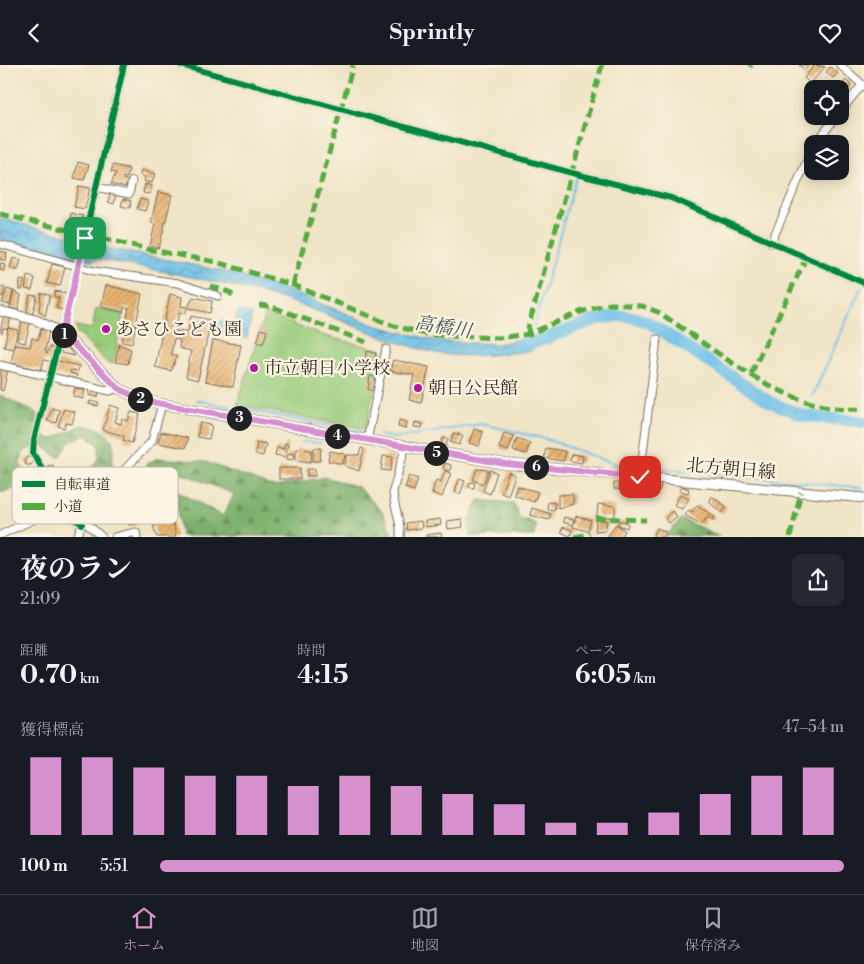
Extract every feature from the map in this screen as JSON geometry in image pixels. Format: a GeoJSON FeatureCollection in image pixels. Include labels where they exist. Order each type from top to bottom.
{"type":"FeatureCollection","features":[{"type":"Feature","properties":{"kind":"main road","name":"北方朝日線"},"geometry":{"type":"LineString","coordinates":[[0,311],[36,320],[62,333],[118,388],[139,399],[162,404],[506,464],[864,498]]}},
{"type":"Feature","properties":{"kind":"street"},"geometry":{"type":"LineString","coordinates":[[41,467],[33,453],[34,440],[52,377],[124,65]]}},
{"type":"Feature","properties":{"kind":"street"},"geometry":{"type":"LineString","coordinates":[[181,65],[572,173],[671,198],[864,283]]}},
{"type":"Feature","properties":{"kind":"street"},"geometry":{"type":"LineString","coordinates":[[840,65],[863,85],[849,101]]}},
{"type":"Feature","properties":{"kind":"street"},"geometry":{"type":"LineString","coordinates":[[771,243],[804,167]]}},
{"type":"Feature","properties":{"kind":"street"},"geometry":{"type":"LineString","coordinates":[[96,187],[129,194],[132,181]]}},
{"type":"Feature","properties":{"kind":"street"},"geometry":{"type":"LineString","coordinates":[[0,244],[115,275],[178,283],[218,296]]}},
{"type":"Feature","properties":{"kind":"street"},"geometry":{"type":"LineString","coordinates":[[640,477],[657,339]]}},
{"type":"Feature","properties":{"kind":"street"},"geometry":{"type":"LineString","coordinates":[[367,441],[386,349]]}},
{"type":"Feature","properties":{"kind":"street"},"geometry":{"type":"LineString","coordinates":[[0,365],[110,391],[118,388]]}},
{"type":"Feature","properties":{"kind":"street"},"geometry":{"type":"LineString","coordinates":[[127,467],[152,441],[162,404]]}},
{"type":"Feature","properties":{"kind":"street"},"geometry":{"type":"LineString","coordinates":[[400,537],[399,518],[393,498],[393,491],[406,448]]}},
{"type":"Feature","properties":{"kind":"street"},"geometry":{"type":"LineString","coordinates":[[0,535],[24,524]]}},
{"type":"Feature","properties":{"kind":"street"},"geometry":{"type":"LineString","coordinates":[[77,537],[85,524],[102,537]]}},
{"type":"Feature","properties":{"kind":"street"},"geometry":{"type":"LineString","coordinates":[[115,537],[136,532],[137,537]]}},
{"type":"Feature","properties":{"kind":"green space"},"geometry":{"type":"Polygon","coordinates":[[[96,308],[123,314],[113,364],[107,363],[77,333],[76,326],[92,329],[96,308]]]}},
{"type":"Feature","properties":{"kind":"green space"},"geometry":{"type":"Polygon","coordinates":[[[265,314],[325,336],[382,350],[366,429],[237,405],[265,314]]]}},
{"type":"Feature","properties":{"kind":"green space"},"geometry":{"type":"Polygon","coordinates":[[[0,395],[38,414],[40,436],[52,439],[82,425],[99,428],[112,439],[114,450],[111,467],[93,467],[99,458],[99,445],[85,435],[70,442],[59,458],[41,444],[24,451],[20,464],[22,467],[12,467],[12,489],[0,493],[0,395]]]}},
{"type":"Feature","properties":{"kind":"green space"},"geometry":{"type":"Polygon","coordinates":[[[158,458],[206,462],[274,487],[325,477],[358,487],[382,511],[393,536],[181,536],[178,491],[223,516],[234,494],[178,472],[178,467],[146,467],[146,464],[158,458]]]}},
{"type":"Feature","properties":{"kind":"green space"},"geometry":{"type":"Polygon","coordinates":[[[479,500],[514,503],[519,517],[536,524],[534,536],[470,536],[468,522],[479,500]]]}},
{"type":"Feature","properties":{"kind":"green space"},"geometry":{"type":"Polygon","coordinates":[[[681,519],[720,536],[666,536],[681,519]]]}},
{"type":"Feature","properties":{"kind":"water"},"geometry":{"type":"Polygon","coordinates":[[[0,218],[95,243],[98,246],[223,271],[287,290],[377,326],[437,341],[497,344],[535,336],[531,351],[471,356],[436,353],[397,342],[282,299],[166,272],[96,259],[92,261],[0,239],[0,218]]]}},
{"type":"Feature","properties":{"kind":"water"},"geometry":{"type":"Polygon","coordinates":[[[238,311],[252,314],[247,338],[232,335],[238,311]]]}},
{"type":"Feature","properties":{"kind":"water"},"geometry":{"type":"Polygon","coordinates":[[[221,321],[225,321],[229,327],[225,333],[221,333],[217,329],[217,325],[221,321]]]}},
{"type":"Feature","properties":{"kind":"building"},"geometry":{"type":"Polygon","coordinates":[[[799,65],[809,65],[805,70],[799,65]]]}},
{"type":"Feature","properties":{"kind":"building"},"geometry":{"type":"Polygon","coordinates":[[[815,65],[825,67],[814,80],[806,80],[804,78],[815,65]]]}},
{"type":"Feature","properties":{"kind":"building"},"geometry":{"type":"Polygon","coordinates":[[[830,67],[838,73],[833,78],[826,72],[830,67]]]}},
{"type":"Feature","properties":{"kind":"building"},"geometry":{"type":"Polygon","coordinates":[[[78,162],[89,165],[84,180],[74,178],[78,162]]]}},
{"type":"Feature","properties":{"kind":"building"},"geometry":{"type":"Polygon","coordinates":[[[113,165],[129,169],[127,178],[123,177],[123,179],[128,181],[126,187],[111,184],[116,173],[111,172],[113,165]]]}},
{"type":"Feature","properties":{"kind":"building"},"geometry":{"type":"Polygon","coordinates":[[[141,170],[155,174],[152,183],[144,181],[145,177],[140,175],[141,170]]]}},
{"type":"Feature","properties":{"kind":"building"},"geometry":{"type":"Polygon","coordinates":[[[145,184],[152,186],[150,194],[143,193],[145,184]]]}},
{"type":"Feature","properties":{"kind":"building"},"geometry":{"type":"Polygon","coordinates":[[[79,186],[90,188],[85,209],[74,207],[79,186]]]}},
{"type":"Feature","properties":{"kind":"building"},"geometry":{"type":"Polygon","coordinates":[[[158,192],[172,195],[159,248],[150,246],[155,224],[151,223],[158,192]]]}},
{"type":"Feature","properties":{"kind":"building"},"geometry":{"type":"Polygon","coordinates":[[[110,194],[116,195],[114,204],[108,202],[110,194]]]}},
{"type":"Feature","properties":{"kind":"building"},"geometry":{"type":"Polygon","coordinates":[[[123,199],[131,201],[130,208],[121,206],[123,199]]]}},
{"type":"Feature","properties":{"kind":"building"},"geometry":{"type":"Polygon","coordinates":[[[140,199],[148,201],[145,211],[137,209],[140,199]]]}},
{"type":"Feature","properties":{"kind":"building"},"geometry":{"type":"Polygon","coordinates":[[[71,213],[83,216],[81,223],[70,220],[71,213]]]}},
{"type":"Feature","properties":{"kind":"building"},"geometry":{"type":"Polygon","coordinates":[[[0,251],[7,253],[6,261],[0,259],[0,251]]]}},
{"type":"Feature","properties":{"kind":"building"},"geometry":{"type":"Polygon","coordinates":[[[13,258],[21,260],[18,270],[10,268],[13,258]]]}},
{"type":"Feature","properties":{"kind":"building"},"geometry":{"type":"Polygon","coordinates":[[[0,263],[5,264],[4,271],[0,270],[0,263]]]}},
{"type":"Feature","properties":{"kind":"building"},"geometry":{"type":"Polygon","coordinates":[[[52,264],[65,267],[60,286],[47,283],[52,264]]]}},
{"type":"Feature","properties":{"kind":"building"},"geometry":{"type":"Polygon","coordinates":[[[27,276],[35,278],[32,290],[25,289],[27,276]]]}},
{"type":"Feature","properties":{"kind":"building"},"geometry":{"type":"Polygon","coordinates":[[[20,280],[24,281],[22,290],[20,290],[20,280]]]}},
{"type":"Feature","properties":{"kind":"building"},"geometry":{"type":"Polygon","coordinates":[[[106,285],[142,294],[132,344],[122,342],[129,308],[124,307],[123,312],[101,307],[106,285]]]}},
{"type":"Feature","properties":{"kind":"building"},"geometry":{"type":"Polygon","coordinates":[[[0,286],[5,288],[3,297],[0,296],[0,286]]]}},
{"type":"Feature","properties":{"kind":"building"},"geometry":{"type":"Polygon","coordinates":[[[7,289],[13,291],[10,305],[2,303],[7,289]]]}},
{"type":"Feature","properties":{"kind":"building"},"geometry":{"type":"Polygon","coordinates":[[[14,291],[21,295],[18,310],[10,308],[14,291]]]}},
{"type":"Feature","properties":{"kind":"building"},"geometry":{"type":"Polygon","coordinates":[[[55,291],[67,294],[63,310],[56,308],[59,298],[54,297],[55,291]]]}},
{"type":"Feature","properties":{"kind":"building"},"geometry":{"type":"Polygon","coordinates":[[[41,293],[50,295],[45,316],[39,311],[41,293]]]}},
{"type":"Feature","properties":{"kind":"building"},"geometry":{"type":"Polygon","coordinates":[[[170,294],[182,297],[181,306],[187,307],[185,314],[179,313],[175,331],[188,332],[191,316],[211,320],[198,380],[186,377],[191,351],[179,348],[180,340],[174,339],[171,354],[177,356],[171,371],[155,367],[170,294]]]}},
{"type":"Feature","properties":{"kind":"building"},"geometry":{"type":"Polygon","coordinates":[[[30,295],[37,296],[32,316],[26,314],[30,295]]]}},
{"type":"Feature","properties":{"kind":"building"},"geometry":{"type":"Polygon","coordinates":[[[193,297],[212,301],[210,313],[188,308],[193,297]]]}},
{"type":"Feature","properties":{"kind":"building"},"geometry":{"type":"Polygon","coordinates":[[[4,315],[11,317],[8,329],[3,328],[2,333],[0,331],[4,315]]]}},
{"type":"Feature","properties":{"kind":"building"},"geometry":{"type":"Polygon","coordinates":[[[22,321],[30,323],[25,343],[17,341],[22,321]]]}},
{"type":"Feature","properties":{"kind":"building"},"geometry":{"type":"Polygon","coordinates":[[[8,328],[18,330],[13,349],[4,347],[8,328]]]}},
{"type":"Feature","properties":{"kind":"building"},"geometry":{"type":"Polygon","coordinates":[[[41,329],[49,331],[45,351],[47,354],[49,347],[56,350],[53,362],[44,360],[41,370],[11,363],[15,345],[30,347],[32,338],[38,340],[41,329]]]}},
{"type":"Feature","properties":{"kind":"building"},"geometry":{"type":"Polygon","coordinates":[[[261,329],[267,331],[263,344],[257,342],[261,329]]]}},
{"type":"Feature","properties":{"kind":"building"},"geometry":{"type":"Polygon","coordinates":[[[213,340],[241,345],[233,387],[205,381],[213,340]]]}},
{"type":"Feature","properties":{"kind":"building"},"geometry":{"type":"Polygon","coordinates":[[[119,344],[131,349],[128,364],[115,362],[119,344]]]}},
{"type":"Feature","properties":{"kind":"building"},"geometry":{"type":"Polygon","coordinates":[[[62,345],[67,346],[74,356],[61,353],[62,345]]]}},
{"type":"Feature","properties":{"kind":"building"},"geometry":{"type":"Polygon","coordinates":[[[367,351],[376,353],[374,362],[365,360],[367,351]]]}},
{"type":"Feature","properties":{"kind":"building","name":"朝日公民館"},"geometry":{"type":"Polygon","coordinates":[[[393,360],[429,367],[421,403],[409,400],[414,375],[390,371],[393,360]]]}},
{"type":"Feature","properties":{"kind":"building"},"geometry":{"type":"Polygon","coordinates":[[[58,361],[79,366],[78,371],[71,370],[70,373],[77,375],[76,379],[55,374],[58,361]]]}},
{"type":"Feature","properties":{"kind":"building"},"geometry":{"type":"Polygon","coordinates":[[[1,368],[8,369],[3,391],[0,390],[1,368]]]}},
{"type":"Feature","properties":{"kind":"building"},"geometry":{"type":"Polygon","coordinates":[[[370,376],[376,377],[373,391],[368,389],[370,376]]]}},
{"type":"Feature","properties":{"kind":"building"},"geometry":{"type":"Polygon","coordinates":[[[75,388],[85,390],[83,399],[73,396],[75,388]]]}},
{"type":"Feature","properties":{"kind":"building"},"geometry":{"type":"Polygon","coordinates":[[[90,390],[99,392],[98,397],[89,395],[90,390]]]}},
{"type":"Feature","properties":{"kind":"building"},"geometry":{"type":"Polygon","coordinates":[[[90,401],[99,403],[98,406],[89,404],[90,401]]]}},
{"type":"Feature","properties":{"kind":"building"},"geometry":{"type":"Polygon","coordinates":[[[110,405],[119,408],[115,422],[121,424],[122,419],[128,421],[131,412],[140,414],[132,443],[123,440],[124,436],[103,430],[110,405]]]}},
{"type":"Feature","properties":{"kind":"building"},"geometry":{"type":"Polygon","coordinates":[[[52,408],[59,410],[56,423],[47,421],[52,408]]]}},
{"type":"Feature","properties":{"kind":"building"},"geometry":{"type":"Polygon","coordinates":[[[64,409],[75,412],[72,424],[66,423],[64,428],[58,426],[64,409]]]}},
{"type":"Feature","properties":{"kind":"building"},"geometry":{"type":"Polygon","coordinates":[[[399,420],[407,422],[406,429],[398,427],[399,420]]]}},
{"type":"Feature","properties":{"kind":"building"},"geometry":{"type":"Polygon","coordinates":[[[415,422],[423,424],[422,428],[414,427],[415,422]]]}},
{"type":"Feature","properties":{"kind":"building"},"geometry":{"type":"Polygon","coordinates":[[[200,423],[212,425],[209,439],[197,437],[200,423]]]}},
{"type":"Feature","properties":{"kind":"building"},"geometry":{"type":"Polygon","coordinates":[[[474,429],[483,432],[479,446],[469,443],[474,429]]]}},
{"type":"Feature","properties":{"kind":"building"},"geometry":{"type":"Polygon","coordinates":[[[161,432],[188,438],[185,448],[158,443],[161,432]]]}},
{"type":"Feature","properties":{"kind":"building"},"geometry":{"type":"Polygon","coordinates":[[[454,433],[463,436],[459,445],[450,442],[454,433]]]}},
{"type":"Feature","properties":{"kind":"building"},"geometry":{"type":"Polygon","coordinates":[[[504,433],[514,436],[508,451],[499,448],[504,433]]]}},
{"type":"Feature","properties":{"kind":"building"},"geometry":{"type":"Polygon","coordinates":[[[443,438],[448,439],[446,446],[441,444],[443,438]]]}},
{"type":"Feature","properties":{"kind":"building"},"geometry":{"type":"Polygon","coordinates":[[[517,438],[530,443],[526,454],[513,450],[517,438]]]}},
{"type":"Feature","properties":{"kind":"building"},"geometry":{"type":"Polygon","coordinates":[[[257,442],[266,444],[263,456],[255,454],[257,442]]]}},
{"type":"Feature","properties":{"kind":"building"},"geometry":{"type":"Polygon","coordinates":[[[285,443],[288,444],[285,457],[275,455],[277,447],[284,449],[285,443]]]}},
{"type":"Feature","properties":{"kind":"building"},"geometry":{"type":"Polygon","coordinates":[[[314,448],[321,448],[320,461],[313,461],[314,448]]]}},
{"type":"Feature","properties":{"kind":"building"},"geometry":{"type":"Polygon","coordinates":[[[361,448],[364,449],[359,471],[345,466],[347,455],[359,455],[361,448]]]}},
{"type":"Feature","properties":{"kind":"building"},"geometry":{"type":"Polygon","coordinates":[[[546,448],[565,451],[564,461],[544,458],[546,448]]]}},
{"type":"Feature","properties":{"kind":"building"},"geometry":{"type":"Polygon","coordinates":[[[296,449],[312,450],[311,462],[296,460],[296,449]]]}},
{"type":"Feature","properties":{"kind":"building"},"geometry":{"type":"Polygon","coordinates":[[[330,451],[345,454],[343,464],[328,461],[330,451]]]}},
{"type":"Feature","properties":{"kind":"building"},"geometry":{"type":"Polygon","coordinates":[[[288,453],[294,454],[293,460],[287,459],[288,453]]]}},
{"type":"Feature","properties":{"kind":"building"},"geometry":{"type":"Polygon","coordinates":[[[572,454],[583,456],[582,463],[570,461],[572,454]]]}},
{"type":"Feature","properties":{"kind":"building"},"geometry":{"type":"Polygon","coordinates":[[[383,456],[393,457],[390,471],[381,470],[383,456]]]}},
{"type":"Feature","properties":{"kind":"building"},"geometry":{"type":"Polygon","coordinates":[[[27,457],[31,457],[33,461],[31,465],[26,465],[24,461],[27,457]]]}},
{"type":"Feature","properties":{"kind":"building"},"geometry":{"type":"Polygon","coordinates":[[[445,463],[451,465],[450,471],[443,469],[445,463]]]}},
{"type":"Feature","properties":{"kind":"building"},"geometry":{"type":"Polygon","coordinates":[[[279,468],[300,468],[300,479],[279,479],[279,468]]]}},
{"type":"Feature","properties":{"kind":"building"},"geometry":{"type":"Polygon","coordinates":[[[307,469],[315,469],[315,476],[307,476],[307,469]]]}},
{"type":"Feature","properties":{"kind":"building"},"geometry":{"type":"Polygon","coordinates":[[[477,469],[488,470],[483,484],[473,480],[477,469]]]}},
{"type":"Feature","properties":{"kind":"building"},"geometry":{"type":"Polygon","coordinates":[[[490,470],[497,473],[490,494],[483,491],[490,470]]]}},
{"type":"Feature","properties":{"kind":"building"},"geometry":{"type":"Polygon","coordinates":[[[445,471],[451,473],[442,497],[432,493],[436,480],[441,482],[445,471]]]}},
{"type":"Feature","properties":{"kind":"building"},"geometry":{"type":"Polygon","coordinates":[[[509,472],[515,475],[508,496],[501,493],[509,472]]]}},
{"type":"Feature","properties":{"kind":"building"},"geometry":{"type":"Polygon","coordinates":[[[409,476],[418,479],[414,491],[405,488],[409,476]]]}},
{"type":"Feature","properties":{"kind":"building"},"geometry":{"type":"Polygon","coordinates":[[[459,479],[465,481],[460,494],[455,492],[459,479]]]}},
{"type":"Feature","properties":{"kind":"building"},"geometry":{"type":"Polygon","coordinates":[[[470,482],[475,483],[474,488],[469,487],[470,482]]]}},
{"type":"Feature","properties":{"kind":"building"},"geometry":{"type":"Polygon","coordinates":[[[614,483],[628,484],[628,490],[614,489],[614,483]]]}},
{"type":"Feature","properties":{"kind":"building"},"geometry":{"type":"Polygon","coordinates":[[[651,483],[661,483],[660,490],[650,492],[651,483]]]}},
{"type":"Feature","properties":{"kind":"building"},"geometry":{"type":"Polygon","coordinates":[[[517,486],[538,492],[534,502],[514,495],[517,486]]]}},
{"type":"Feature","properties":{"kind":"building"},"geometry":{"type":"Polygon","coordinates":[[[681,486],[689,489],[688,493],[680,491],[681,486]]]}},
{"type":"Feature","properties":{"kind":"building"},"geometry":{"type":"Polygon","coordinates":[[[573,494],[573,504],[558,508],[558,495],[573,494]]]}},
{"type":"Feature","properties":{"kind":"building"},"geometry":{"type":"Polygon","coordinates":[[[680,495],[689,499],[682,509],[674,505],[680,495]]]}},
{"type":"Feature","properties":{"kind":"building"},"geometry":{"type":"Polygon","coordinates":[[[711,496],[727,507],[722,513],[710,503],[711,496]]]}},
{"type":"Feature","properties":{"kind":"building"},"geometry":{"type":"Polygon","coordinates":[[[548,502],[555,503],[554,510],[547,509],[548,502]]]}},
{"type":"Feature","properties":{"kind":"building"},"geometry":{"type":"Polygon","coordinates":[[[598,504],[615,506],[615,518],[597,516],[598,504]]]}},
{"type":"Feature","properties":{"kind":"building"},"geometry":{"type":"Polygon","coordinates":[[[697,505],[715,517],[713,520],[707,517],[702,525],[685,515],[689,510],[692,512],[697,505]]]}},
{"type":"Feature","properties":{"kind":"building"},"geometry":{"type":"Polygon","coordinates":[[[532,508],[551,514],[549,520],[530,515],[532,508]]]}},
{"type":"Feature","properties":{"kind":"building"},"geometry":{"type":"Polygon","coordinates":[[[672,511],[677,516],[669,523],[665,518],[672,511]]]}},
{"type":"Feature","properties":{"kind":"building"},"geometry":{"type":"Polygon","coordinates":[[[576,516],[591,520],[588,531],[573,527],[576,516]]]}},
{"type":"Feature","properties":{"kind":"building"},"geometry":{"type":"Polygon","coordinates":[[[564,517],[574,520],[572,525],[563,522],[564,517]]]}},
{"type":"Feature","properties":{"kind":"building"},"geometry":{"type":"Polygon","coordinates":[[[440,519],[441,525],[426,527],[425,521],[440,519]]]}},
{"type":"Feature","properties":{"kind":"building"},"geometry":{"type":"Polygon","coordinates":[[[462,519],[463,527],[448,529],[447,521],[462,519]]]}},
{"type":"Feature","properties":{"kind":"building"},"geometry":{"type":"Polygon","coordinates":[[[596,520],[607,521],[606,530],[595,531],[596,520]]]}},
{"type":"Feature","properties":{"kind":"building"},"geometry":{"type":"Polygon","coordinates":[[[421,521],[422,528],[407,530],[406,523],[421,521]]]}},
{"type":"Feature","properties":{"kind":"building"},"geometry":{"type":"Polygon","coordinates":[[[619,522],[628,523],[627,528],[618,525],[619,522]]]}},
{"type":"Feature","properties":{"kind":"building"},"geometry":{"type":"Polygon","coordinates":[[[156,524],[173,524],[176,537],[157,537],[153,526],[156,526],[156,524]]]}},
{"type":"Feature","properties":{"kind":"building"},"geometry":{"type":"Polygon","coordinates":[[[616,524],[625,531],[621,537],[607,537],[616,524]]]}},
{"type":"Feature","properties":{"kind":"building"},"geometry":{"type":"Polygon","coordinates":[[[563,527],[572,530],[570,536],[561,532],[563,527]]]}},
{"type":"Feature","properties":{"kind":"building"},"geometry":{"type":"Polygon","coordinates":[[[657,528],[666,532],[664,537],[653,537],[657,528]]]}},
{"type":"Feature","properties":{"kind":"building"},"geometry":{"type":"Polygon","coordinates":[[[441,533],[442,537],[426,537],[426,535],[441,533]]]}},
{"type":"Feature","properties":{"kind":"waterway"},"geometry":{"type":"LineString","coordinates":[[534,326],[576,178]]}},
{"type":"Feature","properties":{"kind":"waterway"},"geometry":{"type":"LineString","coordinates":[[812,397],[861,288]]}},
{"type":"Feature","properties":{"kind":"waterway","name":"高橋川"},"geometry":{"type":"LineString","coordinates":[[517,347],[598,320],[611,317],[631,317],[648,322],[770,402],[804,416],[864,422]]}},
{"type":"Feature","properties":{"kind":"waterway"},"geometry":{"type":"LineString","coordinates":[[197,400],[231,407]]}},
{"type":"Feature","properties":{"kind":"waterway"},"geometry":{"type":"LineString","coordinates":[[242,409],[363,432]]}},
{"type":"Feature","properties":{"kind":"waterway"},"geometry":{"type":"LineString","coordinates":[[208,416],[249,429]]}},
{"type":"Feature","properties":{"kind":"waterway"},"geometry":{"type":"LineString","coordinates":[[379,435],[395,438],[482,424],[546,439],[618,465],[635,467]]}},
{"type":"Feature","properties":{"kind":"waterway"},"geometry":{"type":"LineString","coordinates":[[302,442],[321,443]]}},
{"type":"Feature","properties":{"kind":"waterway"},"geometry":{"type":"LineString","coordinates":[[645,467],[864,488]]}},
{"type":"Feature","properties":{"kind":"marked path"},"geometry":{"type":"LineString","coordinates":[[293,285],[353,65]]}},
{"type":"Feature","properties":{"kind":"marked path"},"geometry":{"type":"LineString","coordinates":[[529,334],[528,328],[602,65]]}},
{"type":"Feature","properties":{"kind":"marked path"},"geometry":{"type":"LineString","coordinates":[[0,214],[152,250],[216,262],[293,285],[394,326],[430,335],[499,338],[529,334],[580,312],[611,304],[642,306],[658,312],[730,362],[781,391],[807,402],[835,408],[864,409]]}},
{"type":"Feature","properties":{"kind":"marked path"},"geometry":{"type":"LineString","coordinates":[[751,374],[806,258]]}},
{"type":"Feature","properties":{"kind":"marked path"},"geometry":{"type":"LineString","coordinates":[[210,286],[229,292],[236,298]]}},
{"type":"Feature","properties":{"kind":"marked path"},"geometry":{"type":"LineString","coordinates":[[259,305],[270,306],[366,342]]}},
{"type":"Feature","properties":{"kind":"marked path"},"geometry":{"type":"LineString","coordinates":[[790,537],[801,492]]}},
{"type":"Feature","properties":{"kind":"marked path"},"geometry":{"type":"LineString","coordinates":[[595,518],[646,520]]}},
{"type":"Feature","properties":{"kind":"marked path"},"geometry":{"type":"LineString","coordinates":[[574,537],[590,534]]}},
{"type":"Feature","properties":{"kind":"cycle path"},"geometry":{"type":"LineString","coordinates":[[41,467],[33,453],[34,440],[78,266],[124,65]]}},
{"type":"Feature","properties":{"kind":"cycle path"},"geometry":{"type":"LineString","coordinates":[[181,65],[572,173],[671,198],[864,283]]}},
{"type":"Feature","properties":{"kind":"place","name":"あさひこども園"},"geometry":{"type":"Point","coordinates":[106,329]}},
{"type":"Feature","properties":{"kind":"place","name":"市立朝日小学校"},"geometry":{"type":"Point","coordinates":[254,368]}},
{"type":"Feature","properties":{"kind":"place","name":"朝日公民館"},"geometry":{"type":"Point","coordinates":[418,388]}},
{"type":"Feature","properties":{"kind":"route"},"geometry":{"type":"LineString","coordinates":[[85,238],[62,333],[118,388],[127,394],[139,399],[162,404],[406,448],[506,464],[640,477]]}}]}
